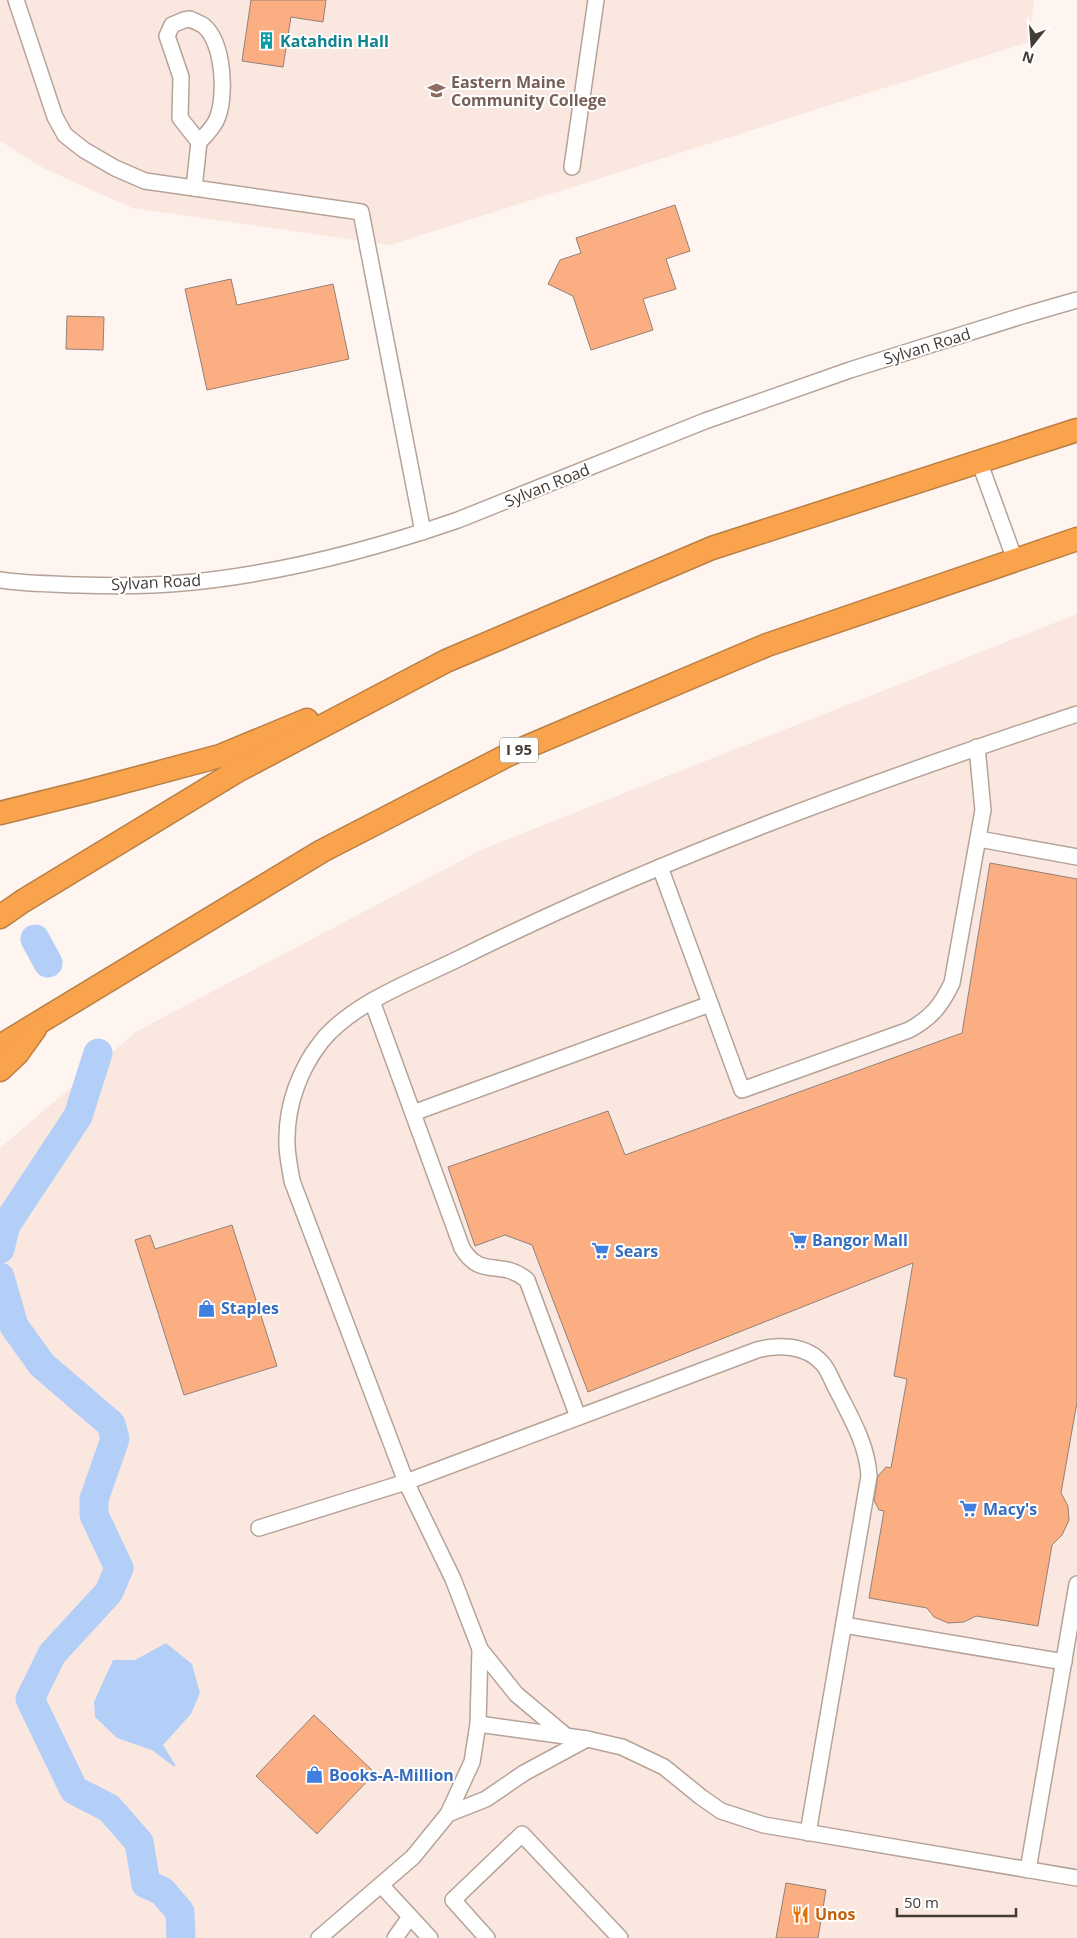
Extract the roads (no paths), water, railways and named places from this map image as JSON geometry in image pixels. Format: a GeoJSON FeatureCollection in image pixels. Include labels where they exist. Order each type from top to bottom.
{"type":"FeatureCollection","features":[{"type":"Feature","properties":{"kind":"highway"},"geometry":{"type":"LineString","coordinates":[[0,813],[220,756],[712,548],[1077,430]]}},
{"type":"Feature","properties":{"kind":"highway","name":"I 95"},"geometry":{"type":"LineString","coordinates":[[0,1046],[322,851],[510,754],[767,645],[1077,539]]}},
{"type":"Feature","properties":{"kind":"highway"},"geometry":{"type":"LineString","coordinates":[[0,917],[23,901],[237,772],[446,660]]}},
{"type":"Feature","properties":{"kind":"highway"},"geometry":{"type":"LineString","coordinates":[[0,1070],[17,1054],[41,1021]]}},
{"type":"Feature","properties":{"kind":"street"},"geometry":{"type":"LineString","coordinates":[[16,0],[54,117],[65,135],[84,150],[115,168],[145,181],[362,212],[423,532]]}},
{"type":"Feature","properties":{"kind":"street"},"geometry":{"type":"LineString","coordinates":[[572,167],[596,0]]}},
{"type":"Feature","properties":{"kind":"street"},"geometry":{"type":"LineString","coordinates":[[194,188],[199,142],[216,122],[221,108],[223,82],[218,54],[209,31],[203,25],[190,20],[184,20],[172,25],[167,36],[181,77],[180,118],[199,142]]}},
{"type":"Feature","properties":{"kind":"street","name":"Sylvan Road"},"geometry":{"type":"LineString","coordinates":[[0,580],[25,584],[110,586],[170,584],[233,577],[326,558],[423,532],[551,484],[705,421],[850,370],[1077,300]]}},
{"type":"Feature","properties":{"kind":"street"},"geometry":{"type":"LineString","coordinates":[[979,461],[1015,560]]}},
{"type":"Feature","properties":{"kind":"street"},"geometry":{"type":"LineString","coordinates":[[566,1736],[516,1694],[480,1649],[453,1579],[406,1482],[292,1181],[286,1139],[289,1113],[295,1090],[305,1066],[321,1042],[340,1023],[372,1001],[538,920],[660,867],[782,818],[977,747],[1077,714]]}},
{"type":"Feature","properties":{"kind":"street"},"geometry":{"type":"LineString","coordinates":[[660,867],[742,1090],[909,1030],[932,1016],[952,983],[983,810],[977,747]]}},
{"type":"Feature","properties":{"kind":"street"},"geometry":{"type":"LineString","coordinates":[[979,839],[1077,857]]}},
{"type":"Feature","properties":{"kind":"street"},"geometry":{"type":"LineString","coordinates":[[372,1001],[462,1248],[471,1261],[479,1266],[510,1269],[519,1273],[527,1280],[578,1417]]}},
{"type":"Feature","properties":{"kind":"street"},"geometry":{"type":"LineString","coordinates":[[413,1112],[710,1004]]}},
{"type":"Feature","properties":{"kind":"street"},"geometry":{"type":"LineString","coordinates":[[259,1528],[406,1482],[769,1347],[800,1349],[822,1363],[860,1437],[868,1462],[869,1476],[808,1833]]}},
{"type":"Feature","properties":{"kind":"street"},"geometry":{"type":"LineString","coordinates":[[1028,1870],[1077,1584]]}},
{"type":"Feature","properties":{"kind":"street"},"geometry":{"type":"LineString","coordinates":[[844,1625],[1064,1662]]}},
{"type":"Feature","properties":{"kind":"street"},"geometry":{"type":"LineString","coordinates":[[319,1938],[413,1857],[448,1814],[472,1762],[478,1724],[480,1649]]}},
{"type":"Feature","properties":{"kind":"street"},"geometry":{"type":"LineString","coordinates":[[478,1724],[587,1739],[622,1747],[664,1767],[700,1797],[721,1811],[764,1825],[1077,1878]]}},
{"type":"Feature","properties":{"kind":"street"},"geometry":{"type":"LineString","coordinates":[[448,1814],[486,1798],[524,1773],[587,1739]]}},
{"type":"Feature","properties":{"kind":"street"},"geometry":{"type":"LineString","coordinates":[[488,1938],[453,1900],[522,1834],[613,1936]]}},
{"type":"Feature","properties":{"kind":"street"},"geometry":{"type":"LineString","coordinates":[[381,1885],[430,1938]]}},
{"type":"Feature","properties":{"kind":"street"},"geometry":{"type":"LineString","coordinates":[[395,1938],[410,1917]]}},
{"type":"Feature","properties":{"kind":"water"},"geometry":{"type":"Polygon","coordinates":[[[166,1643],[192,1664],[200,1693],[191,1714],[163,1745],[176,1766],[173,1766],[152,1750],[117,1738],[95,1717],[94,1702],[113,1660],[135,1660],[166,1643]]]}},
{"type":"Feature","properties":{"kind":"waterway"},"geometry":{"type":"LineString","coordinates":[[35,939],[48,963]]}},
{"type":"Feature","properties":{"kind":"waterway"},"geometry":{"type":"LineString","coordinates":[[0,1249],[6,1225],[78,1116],[98,1053]]}},
{"type":"Feature","properties":{"kind":"waterway"},"geometry":{"type":"LineString","coordinates":[[0,1277],[14,1326],[42,1365],[111,1424],[115,1439],[94,1499],[94,1515],[119,1568],[109,1592],[52,1654],[30,1699],[74,1790],[109,1808],[139,1842],[146,1884],[162,1891],[180,1912],[181,1938]]}},
{"type":"Feature","properties":{"kind":"place","name":"Katahdin Hall"},"geometry":{"type":"Point","coordinates":[266,41]}},
{"type":"Feature","properties":{"kind":"place","name":"Eastern Maine Community College"},"geometry":{"type":"Point","coordinates":[437,91]}},
{"type":"Feature","properties":{"kind":"place","name":"Bangor Mall"},"geometry":{"type":"Point","coordinates":[798,1240]}},
{"type":"Feature","properties":{"kind":"place","name":"Sears"},"geometry":{"type":"Point","coordinates":[601,1251]}},
{"type":"Feature","properties":{"kind":"place","name":"Staples"},"geometry":{"type":"Point","coordinates":[207,1308]}},
{"type":"Feature","properties":{"kind":"place","name":"Macy's"},"geometry":{"type":"Point","coordinates":[969,1509]}},
{"type":"Feature","properties":{"kind":"place","name":"Books-A-Million"},"geometry":{"type":"Point","coordinates":[315,1775]}},
{"type":"Feature","properties":{"kind":"place","name":"Unos"},"geometry":{"type":"Point","coordinates":[801,1914]}}]}
